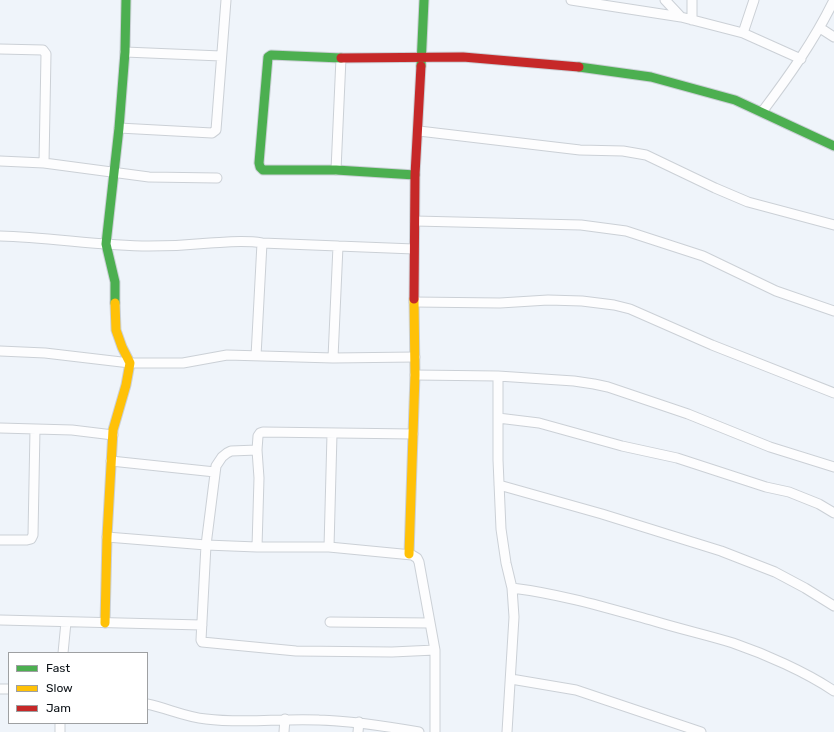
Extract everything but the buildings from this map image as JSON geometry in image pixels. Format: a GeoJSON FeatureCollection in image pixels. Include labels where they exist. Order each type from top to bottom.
{"type":"FeatureCollection","features":[{"type":"Feature","properties":{"kind":"street"},"geometry":{"type":"LineString","coordinates":[[105,623],[107,537],[113,435],[130,363],[120,343],[116,330],[115,282],[106,244],[119,128],[125,52],[126,0]]}},
{"type":"Feature","properties":{"kind":"street"},"geometry":{"type":"LineString","coordinates":[[119,128],[212,133],[216,130],[226,0]]}},
{"type":"Feature","properties":{"kind":"street"},"geometry":{"type":"LineString","coordinates":[[409,554],[415,376],[415,175],[424,0]]}},
{"type":"Feature","properties":{"kind":"street"},"geometry":{"type":"LineString","coordinates":[[571,0],[682,18],[743,33],[801,59]]}},
{"type":"Feature","properties":{"kind":"street"},"geometry":{"type":"LineString","coordinates":[[665,0],[682,18]]}},
{"type":"Feature","properties":{"kind":"street"},"geometry":{"type":"LineString","coordinates":[[692,0],[692,20]]}},
{"type":"Feature","properties":{"kind":"street"},"geometry":{"type":"LineString","coordinates":[[743,33],[754,0]]}},
{"type":"Feature","properties":{"kind":"street"},"geometry":{"type":"LineString","coordinates":[[762,112],[801,59],[820,28],[834,0]]}},
{"type":"Feature","properties":{"kind":"street"},"geometry":{"type":"LineString","coordinates":[[820,28],[834,37]]}},
{"type":"Feature","properties":{"kind":"street"},"geometry":{"type":"LineString","coordinates":[[0,49],[43,50],[46,54],[44,163]]}},
{"type":"Feature","properties":{"kind":"street"},"geometry":{"type":"LineString","coordinates":[[125,52],[221,56]]}},
{"type":"Feature","properties":{"kind":"street"},"geometry":{"type":"LineString","coordinates":[[415,175],[336,170],[262,170],[259,163],[268,57],[271,55],[341,58],[463,57],[514,61],[651,77],[735,100],[834,146]]}},
{"type":"Feature","properties":{"kind":"street"},"geometry":{"type":"LineString","coordinates":[[336,170],[341,58]]}},
{"type":"Feature","properties":{"kind":"street"},"geometry":{"type":"LineString","coordinates":[[418,131],[580,150],[623,151],[646,156],[748,202],[834,225]]}},
{"type":"Feature","properties":{"kind":"street"},"geometry":{"type":"LineString","coordinates":[[0,161],[44,163],[148,177],[217,178]]}},
{"type":"Feature","properties":{"kind":"street"},"geometry":{"type":"LineString","coordinates":[[415,221],[580,225],[626,231],[703,256],[776,291],[834,311]]}},
{"type":"Feature","properties":{"kind":"street"},"geometry":{"type":"LineString","coordinates":[[0,236],[148,246],[239,240],[262,243],[414,249]]}},
{"type":"Feature","properties":{"kind":"street"},"geometry":{"type":"LineString","coordinates":[[256,356],[262,243]]}},
{"type":"Feature","properties":{"kind":"street"},"geometry":{"type":"LineString","coordinates":[[333,358],[338,246]]}},
{"type":"Feature","properties":{"kind":"street"},"geometry":{"type":"LineString","coordinates":[[414,302],[500,303],[548,300],[582,301],[614,305],[630,309],[712,345],[834,393]]}},
{"type":"Feature","properties":{"kind":"street"},"geometry":{"type":"LineString","coordinates":[[0,351],[45,353],[130,363],[184,363],[227,355],[333,358],[415,357]]}},
{"type":"Feature","properties":{"kind":"street"},"geometry":{"type":"LineString","coordinates":[[415,376],[498,376],[574,381],[608,387],[688,414],[770,447],[834,468]]}},
{"type":"Feature","properties":{"kind":"street"},"geometry":{"type":"LineString","coordinates":[[498,376],[501,529],[506,563],[512,588],[514,617],[507,732]]}},
{"type":"Feature","properties":{"kind":"street"},"geometry":{"type":"LineString","coordinates":[[498,418],[539,423],[622,446],[677,458],[753,483],[789,492],[819,504],[834,513]]}},
{"type":"Feature","properties":{"kind":"street"},"geometry":{"type":"LineString","coordinates":[[0,428],[72,430],[113,435]]}},
{"type":"Feature","properties":{"kind":"street"},"geometry":{"type":"LineString","coordinates":[[0,540],[26,540],[31,539],[33,535],[35,429]]}},
{"type":"Feature","properties":{"kind":"street"},"geometry":{"type":"LineString","coordinates":[[257,547],[259,478],[257,450],[258,436],[260,433],[413,434]]}},
{"type":"Feature","properties":{"kind":"street"},"geometry":{"type":"LineString","coordinates":[[329,547],[332,434]]}},
{"type":"Feature","properties":{"kind":"street"},"geometry":{"type":"LineString","coordinates":[[257,450],[231,451],[227,453],[220,461],[215,472],[206,545],[200,640],[205,643],[296,651],[392,652],[435,650]]}},
{"type":"Feature","properties":{"kind":"street"},"geometry":{"type":"LineString","coordinates":[[111,461],[215,472]]}},
{"type":"Feature","properties":{"kind":"street"},"geometry":{"type":"LineString","coordinates":[[499,485],[602,514],[721,551],[775,572],[834,606]]}},
{"type":"Feature","properties":{"kind":"street"},"geometry":{"type":"LineString","coordinates":[[107,537],[206,545],[329,547],[409,554],[417,558],[435,650],[435,732]]}},
{"type":"Feature","properties":{"kind":"street"},"geometry":{"type":"LineString","coordinates":[[512,588],[562,596],[734,644],[784,664],[834,691]]}},
{"type":"Feature","properties":{"kind":"street"},"geometry":{"type":"LineString","coordinates":[[0,620],[202,625]]}},
{"type":"Feature","properties":{"kind":"street"},"geometry":{"type":"LineString","coordinates":[[63,652],[66,622]]}},
{"type":"Feature","properties":{"kind":"street"},"geometry":{"type":"LineString","coordinates":[[330,622],[429,623]]}},
{"type":"Feature","properties":{"kind":"street"},"geometry":{"type":"LineString","coordinates":[[511,679],[576,690],[701,732]]}},
{"type":"Feature","properties":{"kind":"street"},"geometry":{"type":"LineString","coordinates":[[148,704],[204,719],[240,722],[285,719],[359,722],[419,732]]}},
{"type":"Feature","properties":{"kind":"street"},"geometry":{"type":"LineString","coordinates":[[284,732],[285,719]]}},
{"type":"Feature","properties":{"kind":"street"},"geometry":{"type":"LineString","coordinates":[[358,732],[359,722]]}},
{"type":"Feature","properties":{"kind":"traffic: fast"},"geometry":{"type":"LineString","coordinates":[[115,303],[115,282],[106,244],[119,128],[125,52],[126,0]]}},
{"type":"Feature","properties":{"kind":"traffic: fast"},"geometry":{"type":"LineString","coordinates":[[421,66],[424,0]]}},
{"type":"Feature","properties":{"kind":"traffic: fast"},"geometry":{"type":"LineString","coordinates":[[341,58],[271,55],[268,57],[259,163],[260,167],[263,170],[336,170],[415,175]]}},
{"type":"Feature","properties":{"kind":"traffic: fast"},"geometry":{"type":"LineString","coordinates":[[579,67],[651,77],[735,100],[834,146]]}},
{"type":"Feature","properties":{"kind":"traffic: slow"},"geometry":{"type":"LineString","coordinates":[[409,554],[415,375],[414,299]]}},
{"type":"Feature","properties":{"kind":"traffic: slow"},"geometry":{"type":"LineString","coordinates":[[105,623],[107,537],[113,430],[126,385],[130,363],[116,330],[115,303]]}},
{"type":"Feature","properties":{"kind":"traffic: jam"},"geometry":{"type":"LineString","coordinates":[[341,58],[463,57],[579,67]]}},
{"type":"Feature","properties":{"kind":"traffic: jam"},"geometry":{"type":"LineString","coordinates":[[414,299],[415,175],[421,66]]}}]}
